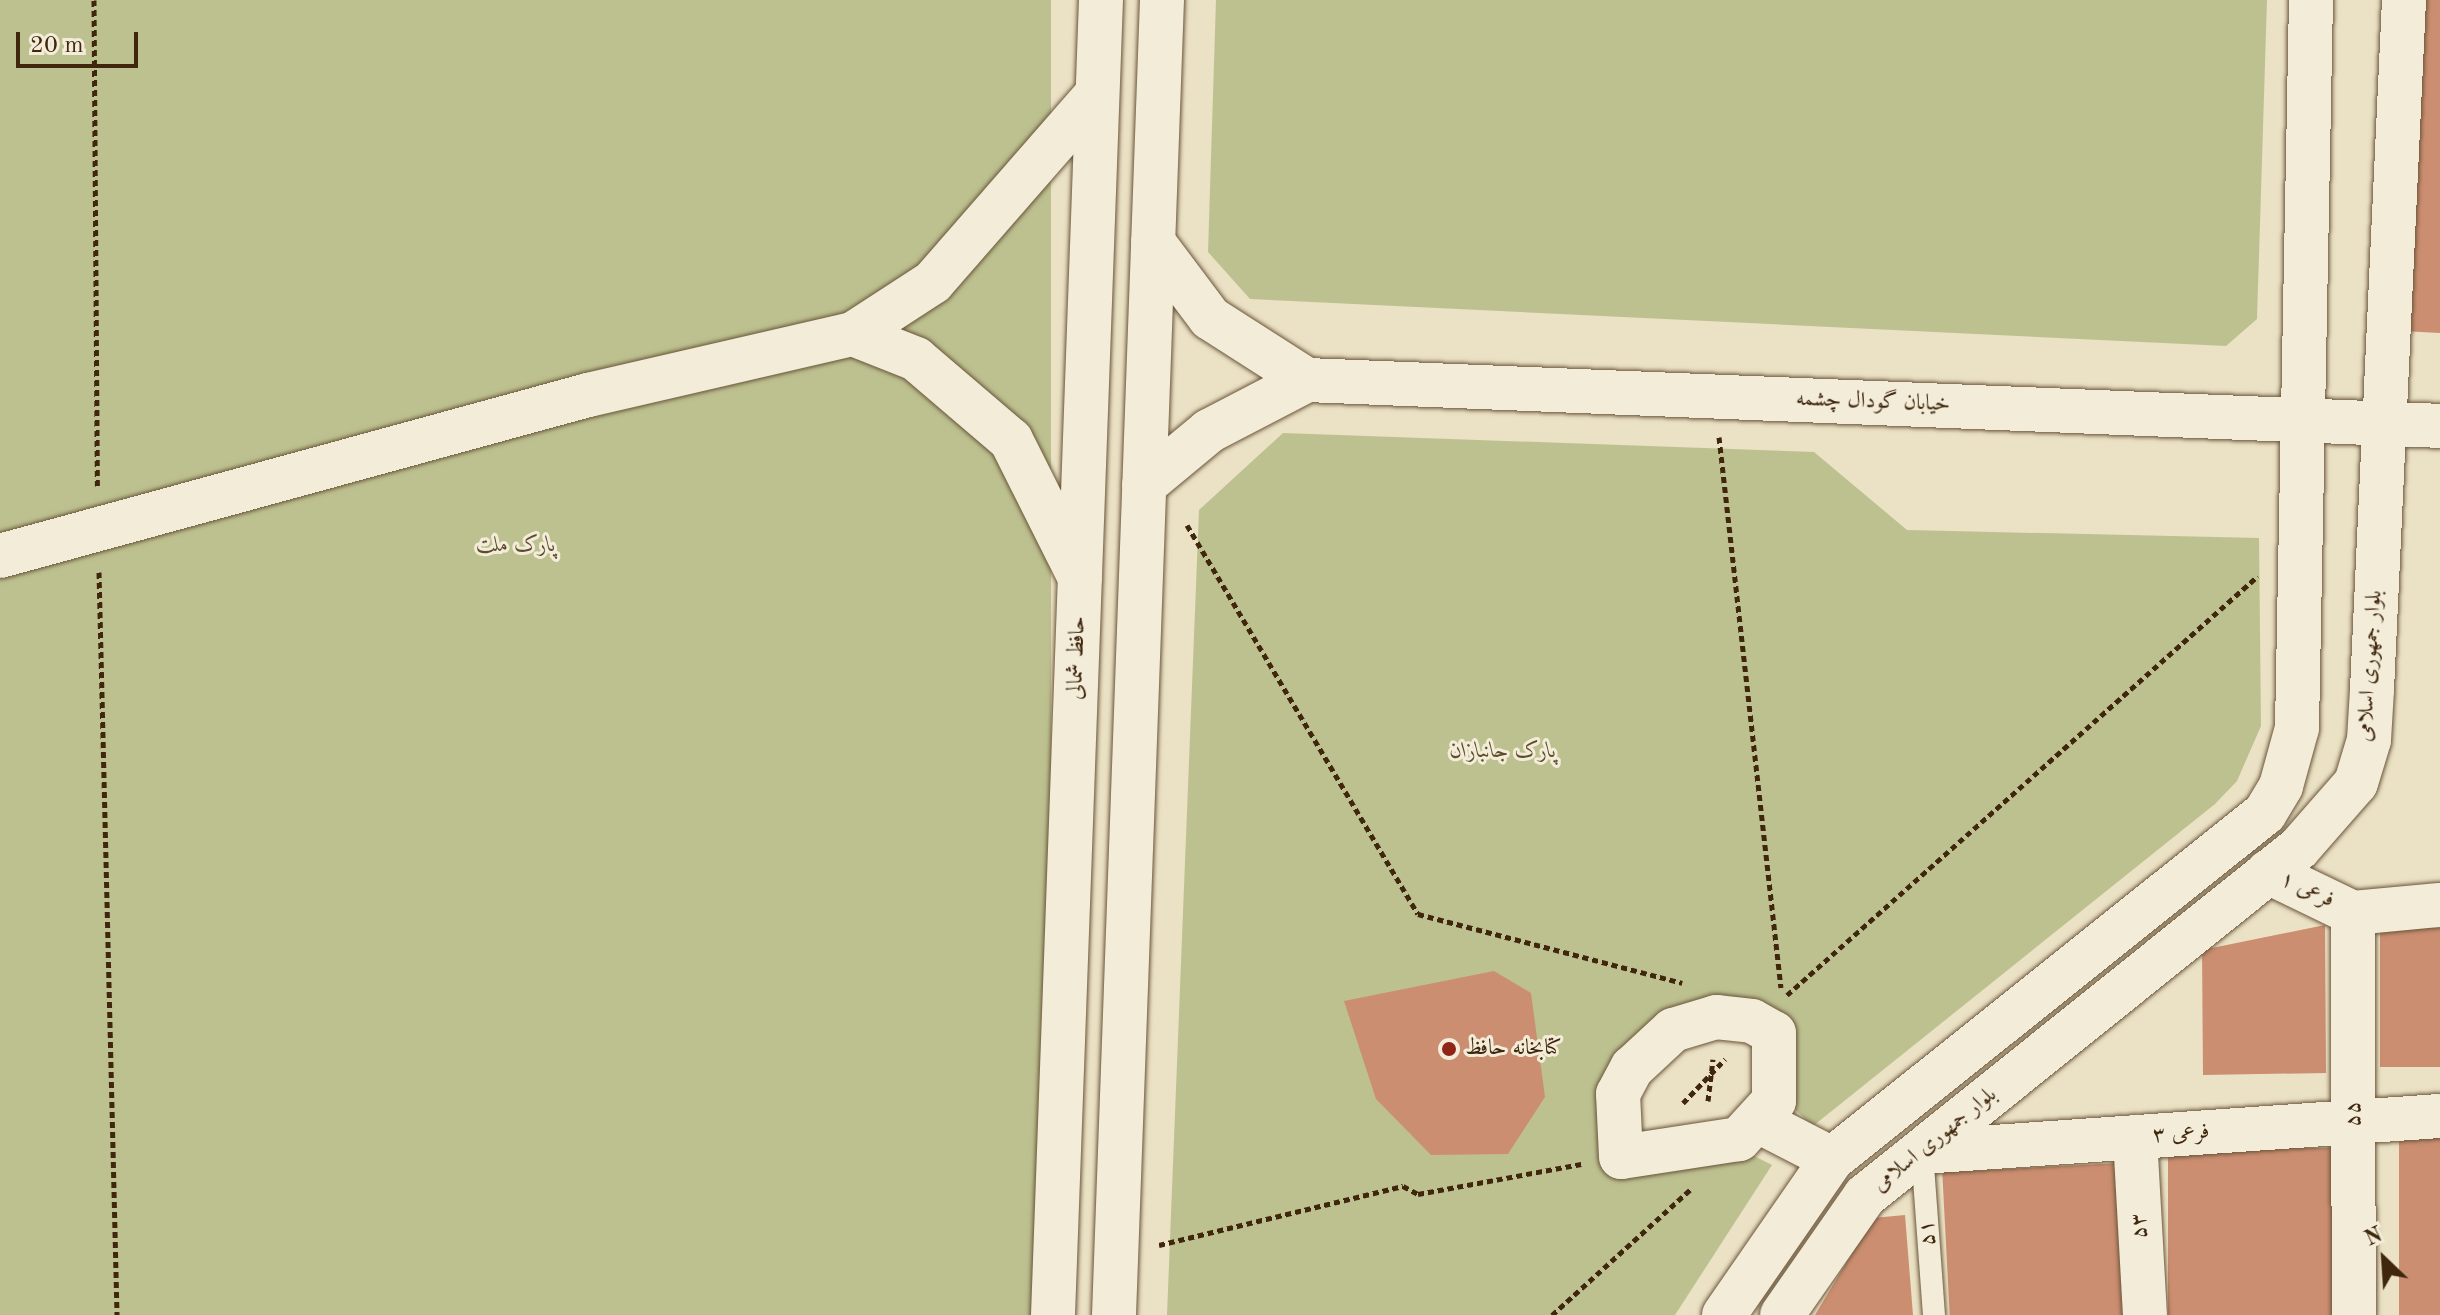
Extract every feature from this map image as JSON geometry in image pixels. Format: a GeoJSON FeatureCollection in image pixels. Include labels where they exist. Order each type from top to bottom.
{"type":"FeatureCollection","features":[{"type":"Feature","properties":{"kind":"main road","name":"حافظ شمالی"},"geometry":{"type":"LineString","coordinates":[[1053,1315],[1101,0]]}},
{"type":"Feature","properties":{"kind":"main road"},"geometry":{"type":"LineString","coordinates":[[1114,1315],[1151,480],[1153,242],[1162,0]]}},
{"type":"Feature","properties":{"kind":"main road"},"geometry":{"type":"LineString","coordinates":[[1724,1315],[1832,1159],[2265,813],[2281,786],[2297,728],[2311,0]]}},
{"type":"Feature","properties":{"kind":"main road","name":"بلوار جمهوری اسلامی"},"geometry":{"type":"LineString","coordinates":[[1782,1315],[1849,1212],[2268,872],[2330,818],[2356,783],[2369,740],[2381,423],[2404,0]]}},
{"type":"Feature","properties":{"kind":"main road"},"geometry":{"type":"LineString","coordinates":[[0,556],[588,395],[853,334],[933,282],[1097,94]]}},
{"type":"Feature","properties":{"kind":"main road"},"geometry":{"type":"LineString","coordinates":[[1151,480],[1209,431],[1307,380],[1210,318],[1153,242]]}},
{"type":"Feature","properties":{"kind":"main road"},"geometry":{"type":"LineString","coordinates":[[853,334],[916,359],[1011,440],[1080,578]]}},
{"type":"Feature","properties":{"kind":"main road","name":"خیابان گودال چشمه"},"geometry":{"type":"LineString","coordinates":[[1307,380],[2440,426]]}},
{"type":"Feature","properties":{"kind":"main road","name":"فرعی ۱"},"geometry":{"type":"LineString","coordinates":[[2268,872],[2353,913],[2440,905]]}},
{"type":"Feature","properties":{"kind":"main road","name":"۵۵"},"geometry":{"type":"LineString","coordinates":[[2353,913],[2354,1315]]}},
{"type":"Feature","properties":{"kind":"main road"},"geometry":{"type":"LineString","coordinates":[[1734,1019],[1774,1033],[1774,1101],[1760,1122],[1739,1139],[1621,1157],[1618,1094],[1632,1068],[1673,1030],[1734,1019]]}},
{"type":"Feature","properties":{"kind":"main road","name":"فرعی ۳"},"geometry":{"type":"LineString","coordinates":[[1922,1152],[2440,1116]]}},
{"type":"Feature","properties":{"kind":"main road"},"geometry":{"type":"LineString","coordinates":[[1760,1122],[1832,1159]]}},
{"type":"Feature","properties":{"kind":"main road","name":"۵۳"},"geometry":{"type":"LineString","coordinates":[[2135,1137],[2145,1315]]}},
{"type":"Feature","properties":{"kind":"lane","name":"۵۱"},"geometry":{"type":"LineString","coordinates":[[1922,1152],[1934,1315]]}},
{"type":"Feature","properties":{"kind":"path"},"geometry":{"type":"LineString","coordinates":[[94,0],[98,529],[117,1315]]}},
{"type":"Feature","properties":{"kind":"path"},"geometry":{"type":"LineString","coordinates":[[1714,396],[1782,1000],[2300,538]]}},
{"type":"Feature","properties":{"kind":"path"},"geometry":{"type":"LineString","coordinates":[[1151,480],[1418,914],[1680,981],[1734,1019]]}},
{"type":"Feature","properties":{"kind":"path"},"geometry":{"type":"LineString","coordinates":[[1552,1315],[1691,1189],[1712,1077],[1734,1019]]}},
{"type":"Feature","properties":{"kind":"path"},"geometry":{"type":"LineString","coordinates":[[1678,1107],[1712,1077],[1734,1019]]}},
{"type":"Feature","properties":{"kind":"path"},"geometry":{"type":"LineString","coordinates":[[1116,1255],[1403,1186],[1418,1194],[1621,1157]]}},
{"type":"Feature","properties":{"kind":"green space","name":"پارک ملت"},"geometry":{"type":"Polygon","coordinates":[[[0,0],[1051,0],[1051,1315],[0,1315],[0,0]]]}},
{"type":"Feature","properties":{"kind":"green space"},"geometry":{"type":"Polygon","coordinates":[[[1216,0],[2267,0],[2257,319],[2226,346],[1250,299],[1208,252],[1216,0]]]}},
{"type":"Feature","properties":{"kind":"green space","name":"پارک جانبازان"},"geometry":{"type":"Polygon","coordinates":[[[1283,433],[1814,452],[1907,530],[2259,538],[2261,726],[2237,781],[2215,804],[1813,1126],[1787,1102],[1784,1017],[1695,1005],[1607,1146],[1750,1154],[1772,1165],[1675,1315],[1167,1315],[1199,510],[1283,433]]]}},
{"type":"Feature","properties":{"kind":"building"},"geometry":{"type":"Polygon","coordinates":[[[2416,0],[2440,0],[2440,333],[2402,331],[2416,0]]]}},
{"type":"Feature","properties":{"kind":"building"},"geometry":{"type":"Polygon","coordinates":[[[2325,925],[2326,1073],[2203,1075],[2202,950],[2325,925]]]}},
{"type":"Feature","properties":{"kind":"building"},"geometry":{"type":"Polygon","coordinates":[[[2380,928],[2440,928],[2440,1067],[2380,1067],[2380,928]]]}},
{"type":"Feature","properties":{"kind":"building","name":"کتابخانه حافظ"},"geometry":{"type":"Polygon","coordinates":[[[1494,971],[1531,993],[1545,1097],[1508,1154],[1431,1155],[1376,1099],[1344,1001],[1494,971]]]}},
{"type":"Feature","properties":{"kind":"building"},"geometry":{"type":"Polygon","coordinates":[[[2399,1135],[2440,1135],[2440,1315],[2399,1315],[2399,1135]]]}},
{"type":"Feature","properties":{"kind":"building"},"geometry":{"type":"Polygon","coordinates":[[[2168,1148],[2336,1148],[2336,1315],[2168,1315],[2168,1148]]]}},
{"type":"Feature","properties":{"kind":"building"},"geometry":{"type":"Polygon","coordinates":[[[2120,1163],[2128,1315],[1950,1315],[1942,1172],[2120,1163]]]}},
{"type":"Feature","properties":{"kind":"building"},"geometry":{"type":"Polygon","coordinates":[[[1905,1215],[1913,1315],[1815,1315],[1873,1218],[1905,1215]]]}},
{"type":"Feature","properties":{"kind":"place","name":"کتابخانه حافظ"},"geometry":{"type":"Point","coordinates":[1449,1049]}}]}
